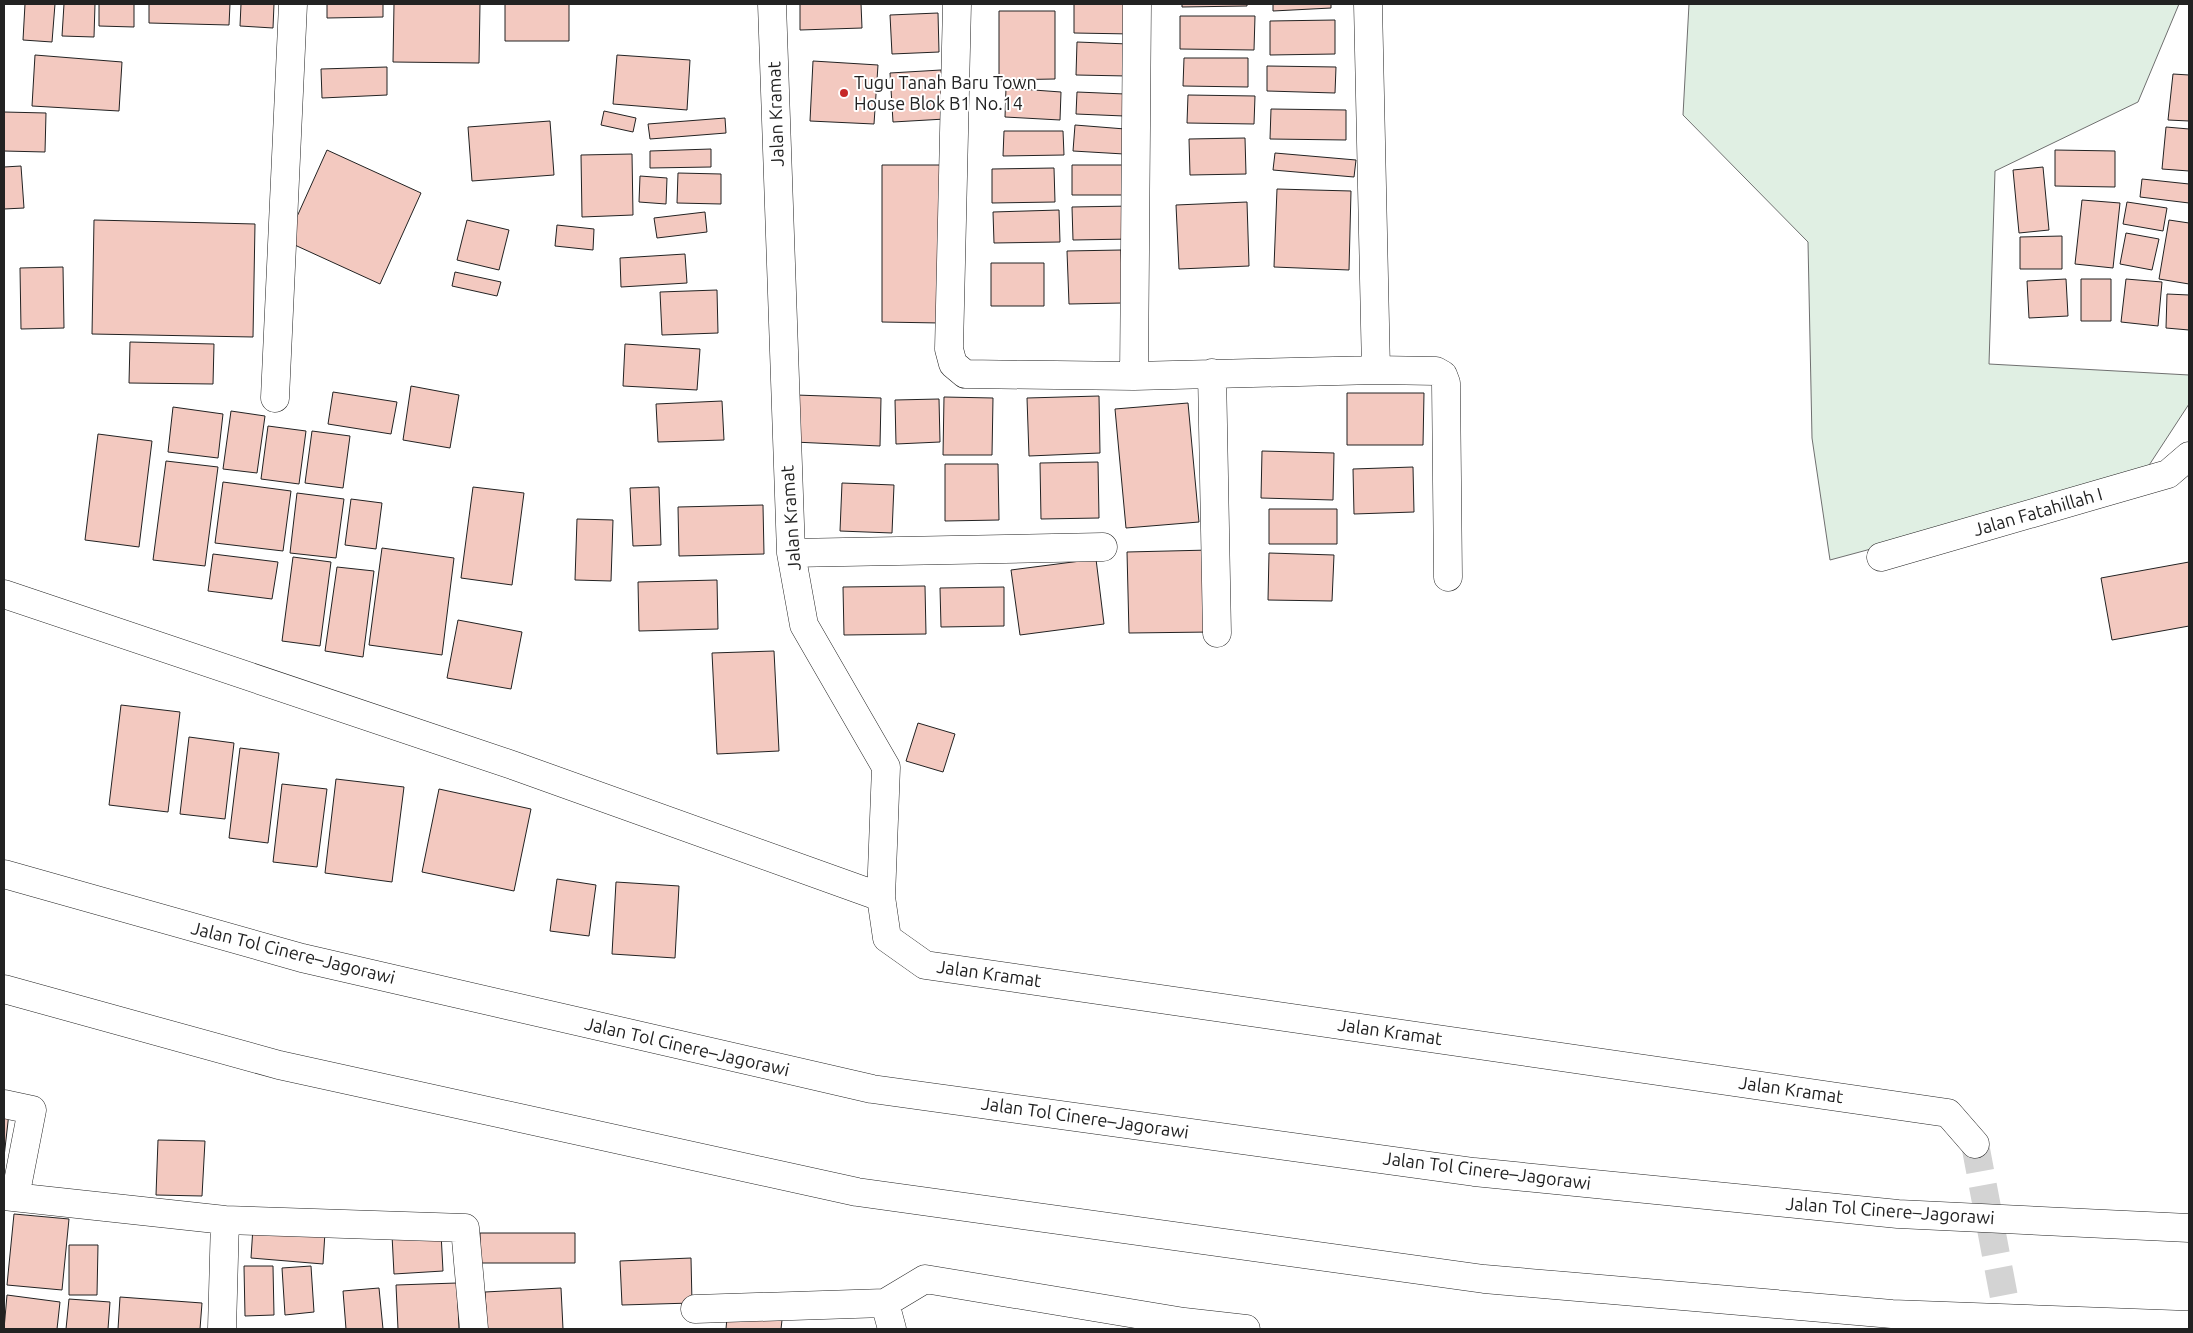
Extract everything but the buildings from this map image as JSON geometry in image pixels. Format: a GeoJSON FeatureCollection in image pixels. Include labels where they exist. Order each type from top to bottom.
{"type":"FeatureCollection","features":[{"type":"Feature","properties":{"kind":"main road"},"geometry":{"type":"LineString","coordinates":[[275,398],[293,4]]}},
{"type":"Feature","properties":{"kind":"main road","name":"Jalan Kramat"},"geometry":{"type":"LineString","coordinates":[[772,4],[790,553],[804,625],[886,767],[881,897],[887,938],[925,965],[1948,1113],[1975,1144]]}},
{"type":"Feature","properties":{"kind":"main road"},"geometry":{"type":"LineString","coordinates":[[957,4],[949,349],[953,364],[965,374],[1134,376],[1376,370],[1436,371],[1443,375],[1446,383],[1448,577]]}},
{"type":"Feature","properties":{"kind":"main road"},"geometry":{"type":"LineString","coordinates":[[1134,376],[1137,4]]}},
{"type":"Feature","properties":{"kind":"main road"},"geometry":{"type":"LineString","coordinates":[[1368,4],[1376,370]]}},
{"type":"Feature","properties":{"kind":"main road"},"geometry":{"type":"LineString","coordinates":[[1212,373],[1217,633]]}},
{"type":"Feature","properties":{"kind":"main road","name":"Jalan Fatahillah I"},"geometry":{"type":"LineString","coordinates":[[1881,558],[2168,474],[2189,456]]}},
{"type":"Feature","properties":{"kind":"main road"},"geometry":{"type":"LineString","coordinates":[[790,553],[1103,547]]}},
{"type":"Feature","properties":{"kind":"main road"},"geometry":{"type":"LineString","coordinates":[[4,594],[515,766],[881,897]]}},
{"type":"Feature","properties":{"kind":"main road","name":"Jalan Tol Cinere–Jagorawi"},"geometry":{"type":"LineString","coordinates":[[4,874],[302,958],[872,1089],[1474,1172],[1898,1214],[2189,1228]]}},
{"type":"Feature","properties":{"kind":"main road"},"geometry":{"type":"LineString","coordinates":[[4,989],[279,1065],[857,1192],[1484,1279],[1892,1314],[2189,1325]]}},
{"type":"Feature","properties":{"kind":"main road"},"geometry":{"type":"LineString","coordinates":[[4,1104],[32,1110],[9,1196],[48,1202],[225,1220],[465,1228],[474,1329]]}},
{"type":"Feature","properties":{"kind":"main road"},"geometry":{"type":"LineString","coordinates":[[222,1329],[225,1220]]}},
{"type":"Feature","properties":{"kind":"main road"},"geometry":{"type":"LineString","coordinates":[[695,1309],[885,1303],[925,1279],[1184,1322],[1246,1329]]}},
{"type":"Feature","properties":{"kind":"main road"},"geometry":{"type":"LineString","coordinates":[[885,1303],[892,1329]]}},
{"type":"Feature","properties":{"kind":"green space"},"geometry":{"type":"Polygon","coordinates":[[[1689,4],[2179,4],[2138,102],[1995,171],[1989,364],[2189,375],[2189,404],[2142,476],[1830,560],[1812,438],[1808,242],[1683,115],[1689,4]]]}},
{"type":"Feature","properties":{"kind":"tunnel"},"geometry":{"type":"LineString","coordinates":[[1975,1144],[2010,1329]]}},
{"type":"Feature","properties":{"kind":"place","name":"Tugu Tanah Baru Town House Blok B1 No.14"},"geometry":{"type":"Point","coordinates":[844,93]}}]}
